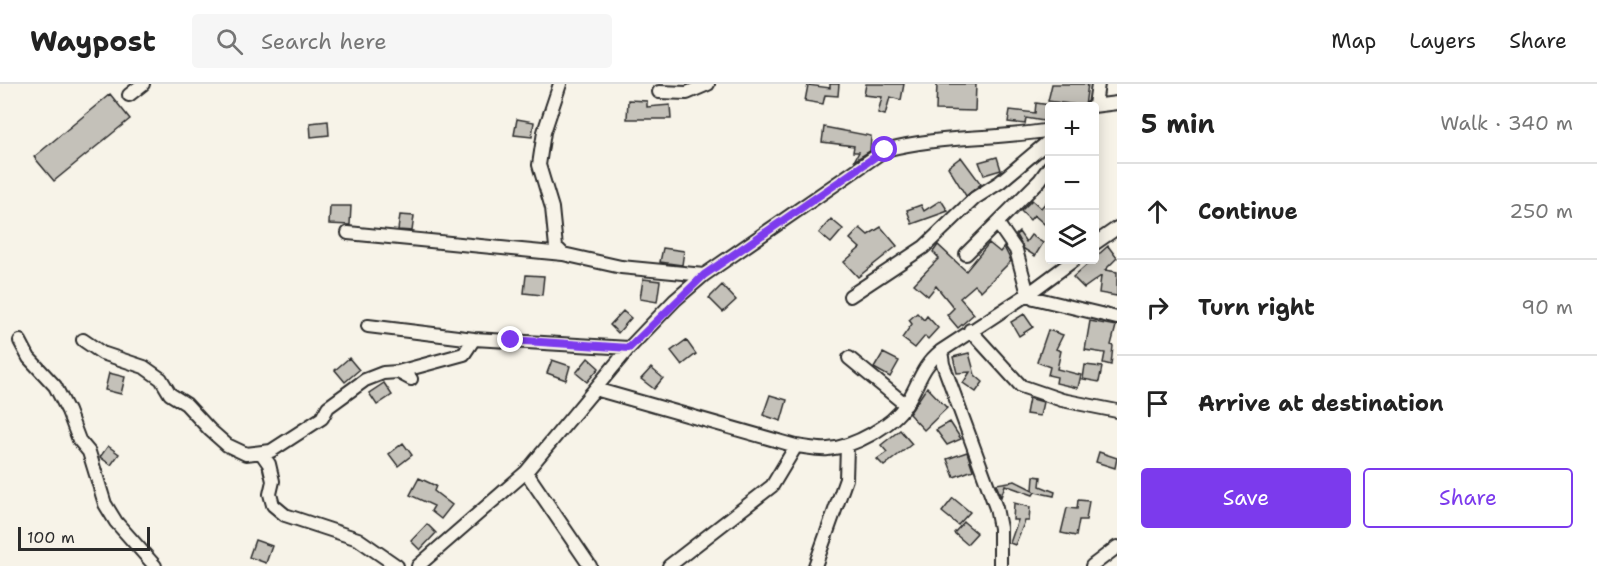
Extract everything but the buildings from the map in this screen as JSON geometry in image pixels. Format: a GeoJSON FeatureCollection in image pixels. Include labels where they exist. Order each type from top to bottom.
{"type":"FeatureCollection","features":[{"type":"Feature","properties":{"kind":"street"},"geometry":{"type":"LineString","coordinates":[[129,96],[143,84]]}},
{"type":"Feature","properties":{"kind":"street"},"geometry":{"type":"LineString","coordinates":[[560,84],[553,112],[544,132],[539,165],[552,208],[556,247],[563,254]]}},
{"type":"Feature","properties":{"kind":"street"},"geometry":{"type":"LineString","coordinates":[[659,92],[687,93],[708,84]]}},
{"type":"Feature","properties":{"kind":"street"},"geometry":{"type":"LineString","coordinates":[[1095,102],[1098,84]]}},
{"type":"Feature","properties":{"kind":"street"},"geometry":{"type":"LineString","coordinates":[[1099,105],[1117,103]]}},
{"type":"Feature","properties":{"kind":"street"},"geometry":{"type":"LineString","coordinates":[[418,566],[526,472],[629,348],[704,275],[885,150],[915,142],[1018,136],[1045,131]]}},
{"type":"Feature","properties":{"kind":"street"},"geometry":{"type":"LineString","coordinates":[[850,296],[924,247],[975,198],[1000,182],[1045,144]]}},
{"type":"Feature","properties":{"kind":"street"},"geometry":{"type":"LineString","coordinates":[[966,254],[985,232],[998,224],[1045,172]]}},
{"type":"Feature","properties":{"kind":"street"},"geometry":{"type":"LineString","coordinates":[[998,224],[1016,250],[1028,294],[1034,298],[1117,318]]}},
{"type":"Feature","properties":{"kind":"street"},"geometry":{"type":"LineString","coordinates":[[1099,241],[1117,228]]}},
{"type":"Feature","properties":{"kind":"street"},"geometry":{"type":"LineString","coordinates":[[348,233],[563,254],[621,267],[704,275]]}},
{"type":"Feature","properties":{"kind":"street"},"geometry":{"type":"LineString","coordinates":[[595,389],[796,446],[827,449],[847,446],[887,423],[906,405],[927,362],[970,330],[1028,294],[1069,264]]}},
{"type":"Feature","properties":{"kind":"street"},"geometry":{"type":"LineString","coordinates":[[368,326],[474,339],[629,348]]}},
{"type":"Feature","properties":{"kind":"street"},"geometry":{"type":"LineString","coordinates":[[970,330],[1021,386],[1062,400],[1117,411]]}},
{"type":"Feature","properties":{"kind":"street"},"geometry":{"type":"LineString","coordinates":[[83,340],[102,353],[144,367],[161,379],[170,394],[186,404],[227,445],[246,454],[262,454],[271,451],[322,418],[328,407],[365,380],[383,373],[398,372],[464,354],[474,339]]}},
{"type":"Feature","properties":{"kind":"street"},"geometry":{"type":"LineString","coordinates":[[20,341],[29,358],[55,386],[79,440],[89,452],[105,504],[116,522],[154,566]]}},
{"type":"Feature","properties":{"kind":"street"},"geometry":{"type":"LineString","coordinates":[[941,351],[943,364],[996,508],[1000,528],[1000,566]]}},
{"type":"Feature","properties":{"kind":"street"},"geometry":{"type":"LineString","coordinates":[[849,358],[906,405]]}},
{"type":"Feature","properties":{"kind":"street"},"geometry":{"type":"LineString","coordinates":[[398,372],[411,379]]}},
{"type":"Feature","properties":{"kind":"street"},"geometry":{"type":"LineString","coordinates":[[669,566],[772,486],[796,446]]}},
{"type":"Feature","properties":{"kind":"street"},"geometry":{"type":"LineString","coordinates":[[814,566],[846,479],[847,446]]}},
{"type":"Feature","properties":{"kind":"street"},"geometry":{"type":"LineString","coordinates":[[262,454],[269,464],[273,481],[270,494],[273,505],[285,515],[358,539],[397,566]]}},
{"type":"Feature","properties":{"kind":"street"},"geometry":{"type":"LineString","coordinates":[[526,472],[590,566]]}},
{"type":"Feature","properties":{"kind":"street"},"geometry":{"type":"LineString","coordinates":[[1092,566],[1117,547]]}},
{"type":"Feature","properties":{"kind":"route"},"geometry":{"type":"LineString","coordinates":[[511,340],[629,348],[675,300],[704,275],[885,150]]}}]}
